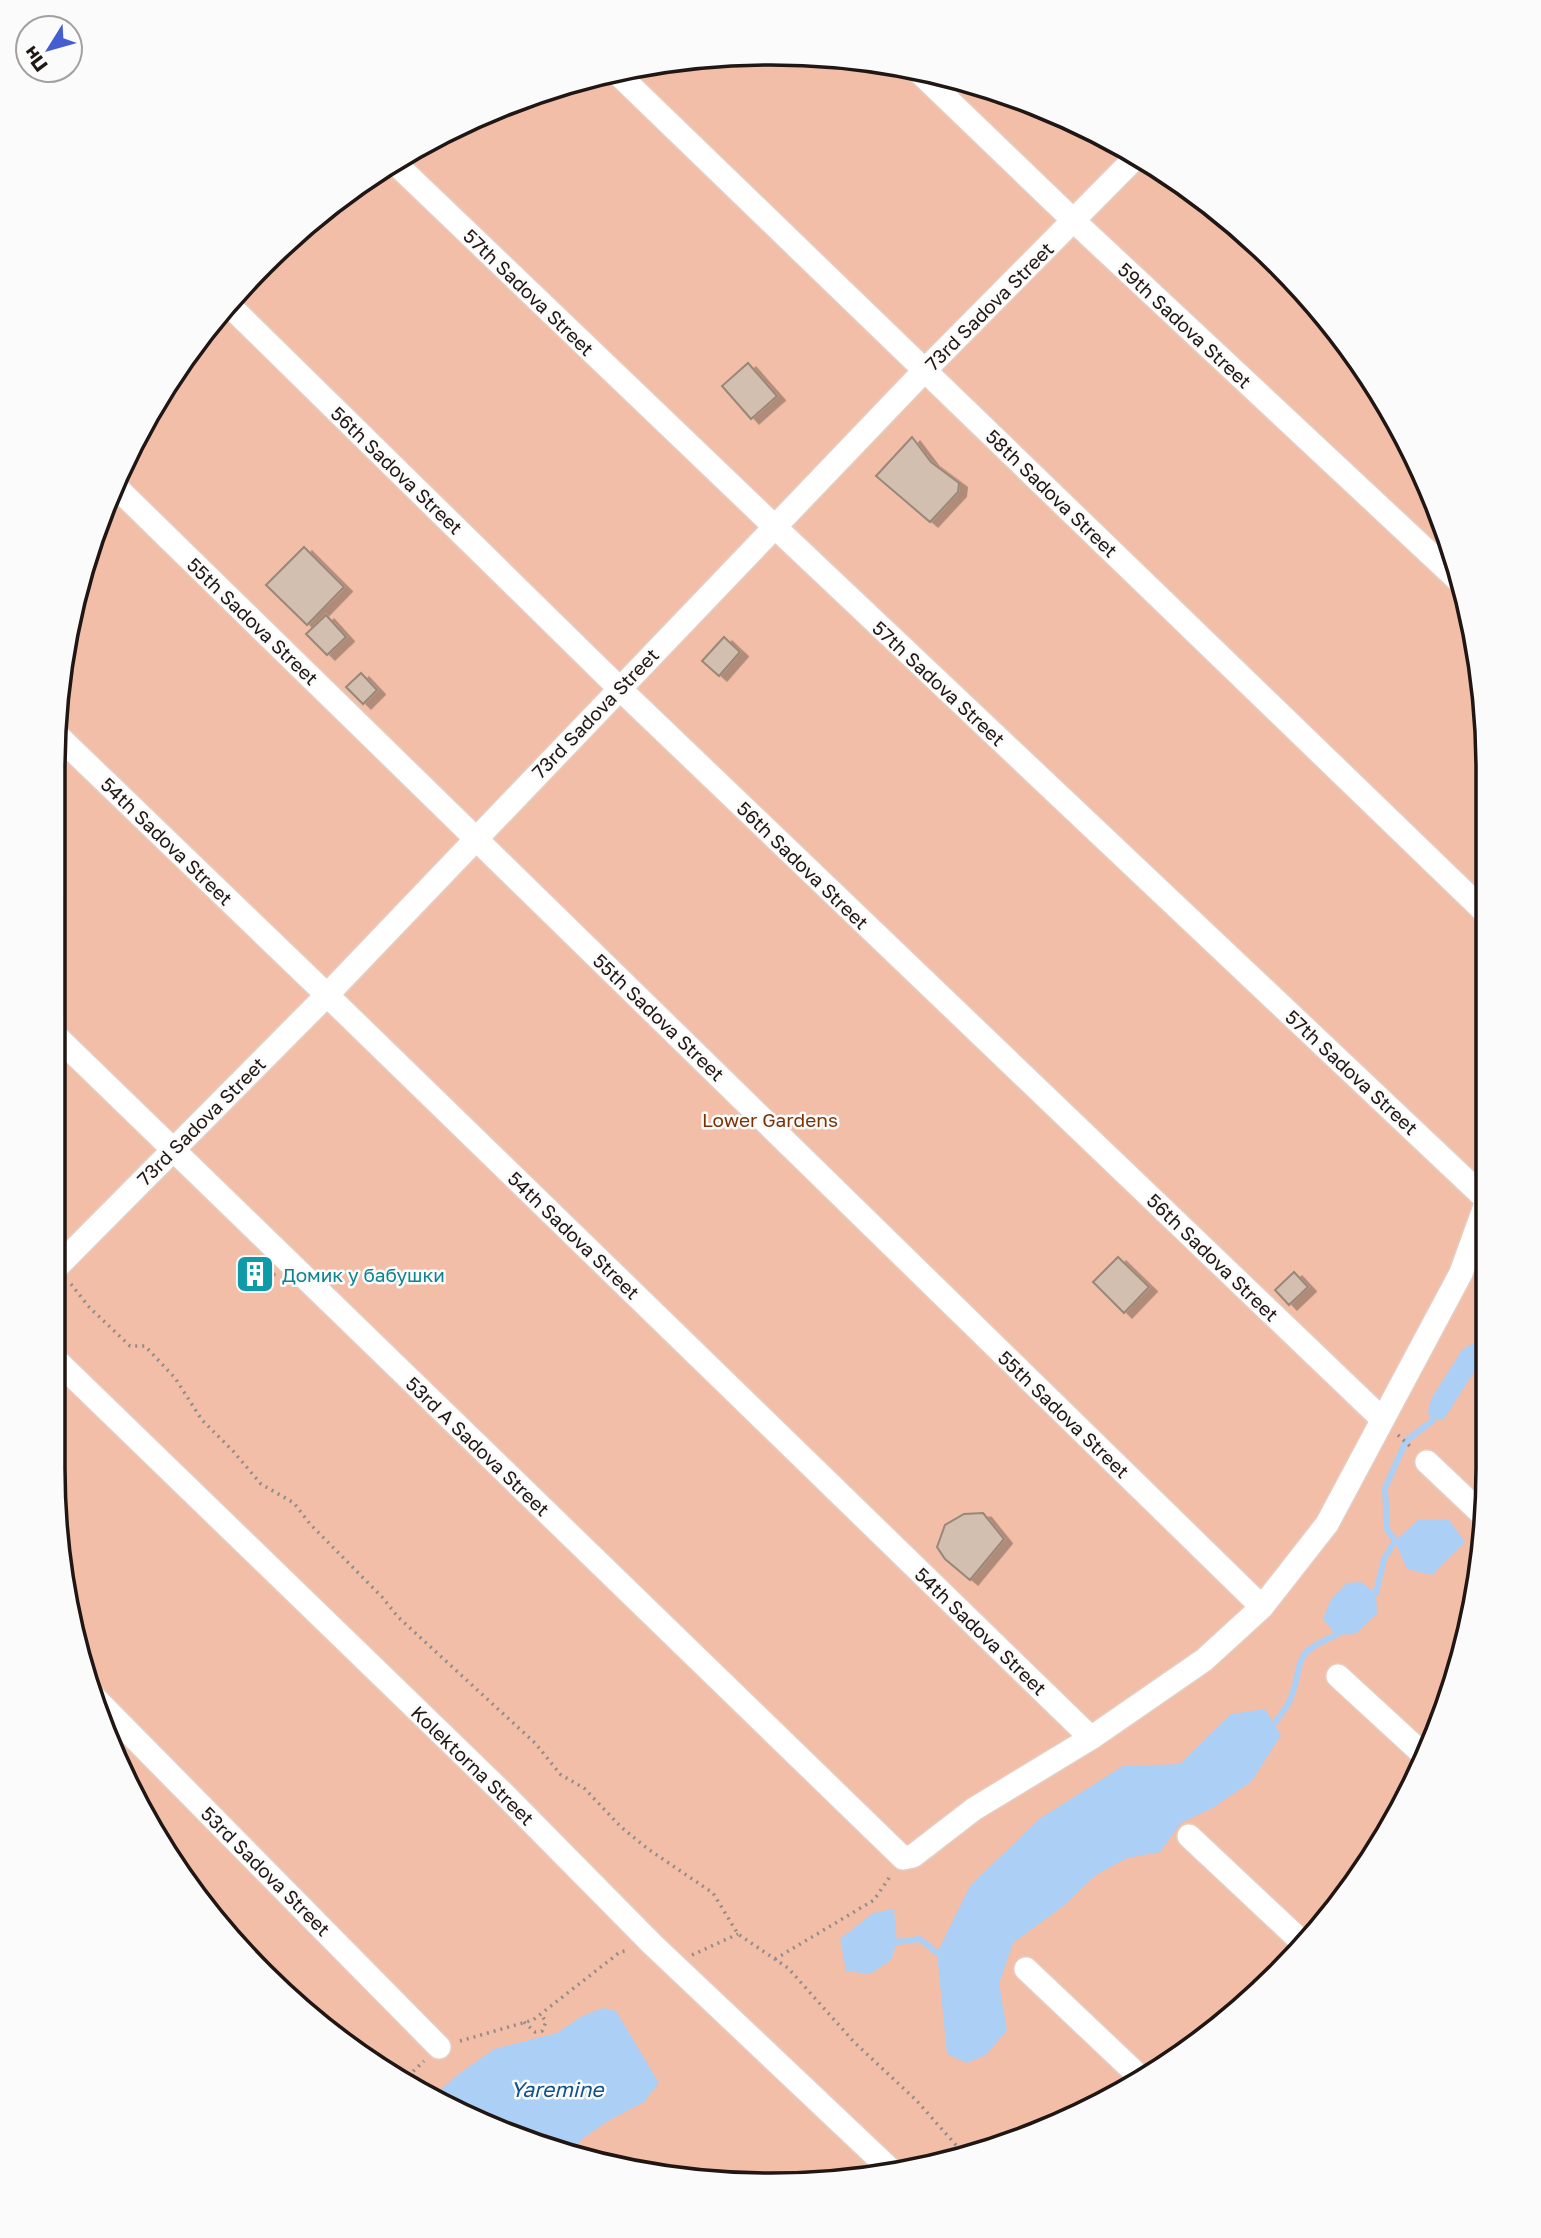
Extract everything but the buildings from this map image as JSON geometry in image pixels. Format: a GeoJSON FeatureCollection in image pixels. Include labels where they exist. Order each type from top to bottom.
{"type":"FeatureCollection","features":[{"type":"Feature","properties":{"kind":"street","name":"58th Sadova Street"},"geometry":{"type":"LineString","coordinates":[[624,80],[1476,902]]}},
{"type":"Feature","properties":{"kind":"street","name":"59th Sadova Street"},"geometry":{"type":"LineString","coordinates":[[931,84],[1446,569]]}},
{"type":"Feature","properties":{"kind":"street","name":"73rd Sadova Street"},"geometry":{"type":"LineString","coordinates":[[65,1258],[327,995],[925,370],[1130,163]]}},
{"type":"Feature","properties":{"kind":"street","name":"57th Sadova Street"},"geometry":{"type":"LineString","coordinates":[[402,169],[775,527],[1476,1188]]}},
{"type":"Feature","properties":{"kind":"street","name":"56th Sadova Street"},"geometry":{"type":"LineString","coordinates":[[235,311],[619,688],[1388,1425]]}},
{"type":"Feature","properties":{"kind":"street","name":"55th Sadova Street"},"geometry":{"type":"LineString","coordinates":[[122,492],[1262,1607]]}},
{"type":"Feature","properties":{"kind":"street","name":"54th Sadova Street"},"geometry":{"type":"LineString","coordinates":[[66,743],[1091,1738]]}},
{"type":"Feature","properties":{"kind":"street","name":"53rd A Sadova Street"},"geometry":{"type":"LineString","coordinates":[[65,1046],[903,1858]]}},
{"type":"Feature","properties":{"kind":"street"},"geometry":{"type":"LineString","coordinates":[[903,1858],[913,1856],[974,1809],[1091,1738],[1204,1660],[1262,1607],[1327,1524],[1388,1425],[1461,1273],[1476,1232]]}},
{"type":"Feature","properties":{"kind":"street","name":"Kolektorna Street"},"geometry":{"type":"LineString","coordinates":[[65,1369],[498,1788],[652,1944],[884,2164]]}},
{"type":"Feature","properties":{"kind":"street"},"geometry":{"type":"LineString","coordinates":[[1422,1457],[1475,1508]]}},
{"type":"Feature","properties":{"kind":"street"},"geometry":{"type":"LineString","coordinates":[[1338,1676],[1418,1749]]}},
{"type":"Feature","properties":{"kind":"street","name":"53rd Sadova Street"},"geometry":{"type":"LineString","coordinates":[[108,1712],[439,2047]]}},
{"type":"Feature","properties":{"kind":"street"},"geometry":{"type":"LineString","coordinates":[[1189,1836],[1297,1937]]}},
{"type":"Feature","properties":{"kind":"street"},"geometry":{"type":"LineString","coordinates":[[1026,1969],[1134,2072]]}},
{"type":"Feature","properties":{"kind":"path"},"geometry":{"type":"LineString","coordinates":[[65,1279],[130,1346],[145,1346],[175,1378],[202,1420],[261,1484],[293,1503],[398,1617],[535,1743],[561,1775],[584,1788],[621,1827],[648,1849],[713,1893],[738,1934],[788,1968],[854,2042],[916,2100],[958,2147]]}},
{"type":"Feature","properties":{"kind":"path"},"geometry":{"type":"LineString","coordinates":[[1388,1425],[1422,1457]]}},
{"type":"Feature","properties":{"kind":"path"},"geometry":{"type":"LineString","coordinates":[[775,1959],[874,1900],[903,1858]]}},
{"type":"Feature","properties":{"kind":"path"},"geometry":{"type":"LineString","coordinates":[[674,1964],[738,1934]]}},
{"type":"Feature","properties":{"kind":"path"},"geometry":{"type":"LineString","coordinates":[[410,2074],[439,2047],[533,2020],[620,1952],[652,1944]]}},
{"type":"Feature","properties":{"kind":"path"},"geometry":{"type":"LineString","coordinates":[[524,2022],[535,2032],[542,2031],[546,2022],[541,2014]]}},
{"type":"Feature","properties":{"kind":"green space","name":"Lower Gardens"},"geometry":{"type":"Polygon","coordinates":[[[770,65],[817,66],[908,78],[997,102],[1041,118],[1123,159],[1163,184],[1236,240],[1270,271],[1330,341],[1382,418],[1423,500],[1439,544],[1463,633],[1475,724],[1476,770],[1476,1468],[1475,1514],[1463,1605],[1439,1694],[1423,1738],[1382,1820],[1357,1860],[1301,1933],[1270,1967],[1200,2027],[1123,2079],[1041,2120],[997,2136],[908,2160],[817,2172],[724,2172],[633,2160],[544,2136],[500,2120],[418,2079],[378,2054],[305,1998],[271,1967],[240,1933],[184,1860],[138,1780],[118,1738],[102,1694],[78,1605],[66,1514],[65,770],[66,724],[78,633],[102,544],[118,500],[159,418],[211,341],[271,271],[305,240],[378,184],[418,159],[500,118],[544,102],[633,78],[724,66],[770,65]]]}},
{"type":"Feature","properties":{"kind":"water"},"geometry":{"type":"Polygon","coordinates":[[[1476,1341],[1476,1369],[1444,1419],[1432,1421],[1428,1412],[1431,1399],[1462,1350],[1476,1341]]]}},
{"type":"Feature","properties":{"kind":"water"},"geometry":{"type":"Polygon","coordinates":[[[1418,1520],[1449,1520],[1465,1542],[1432,1575],[1407,1569],[1395,1541],[1418,1520]]]}},
{"type":"Feature","properties":{"kind":"water"},"geometry":{"type":"Polygon","coordinates":[[[1361,1582],[1376,1593],[1377,1614],[1355,1634],[1336,1635],[1323,1619],[1330,1601],[1346,1583],[1361,1582]]]}},
{"type":"Feature","properties":{"kind":"water"},"geometry":{"type":"Polygon","coordinates":[[[1265,1709],[1281,1735],[1252,1781],[1214,1807],[1181,1823],[1160,1852],[1127,1858],[1096,1875],[1062,1907],[1013,1943],[999,1984],[1007,2030],[986,2055],[967,2063],[947,2054],[937,1953],[970,1886],[1039,1819],[1123,1766],[1180,1764],[1231,1714],[1265,1709]]]}},
{"type":"Feature","properties":{"kind":"water"},"geometry":{"type":"Polygon","coordinates":[[[894,1909],[897,1942],[891,1960],[870,1974],[846,1971],[840,1939],[873,1913],[894,1909]]]}},
{"type":"Feature","properties":{"kind":"water","name":"Yaremine"},"geometry":{"type":"Polygon","coordinates":[[[603,2008],[616,2011],[659,2083],[644,2102],[608,2121],[576,2146],[500,2120],[440,2090],[494,2049],[557,2033],[582,2016],[603,2008]]]}},
{"type":"Feature","properties":{"kind":"waterway"},"geometry":{"type":"LineString","coordinates":[[1376,1593],[1384,1559],[1395,1541],[1387,1529],[1385,1488],[1406,1441],[1432,1421]]}},
{"type":"Feature","properties":{"kind":"waterway"},"geometry":{"type":"LineString","coordinates":[[1274,1724],[1290,1700],[1305,1654],[1336,1635]]}},
{"type":"Feature","properties":{"kind":"waterway"},"geometry":{"type":"LineString","coordinates":[[897,1942],[920,1939],[937,1953]]}},
{"type":"Feature","properties":{"kind":"place","name":"Домик у бабушки"},"geometry":{"type":"Point","coordinates":[255,1274]}}]}
